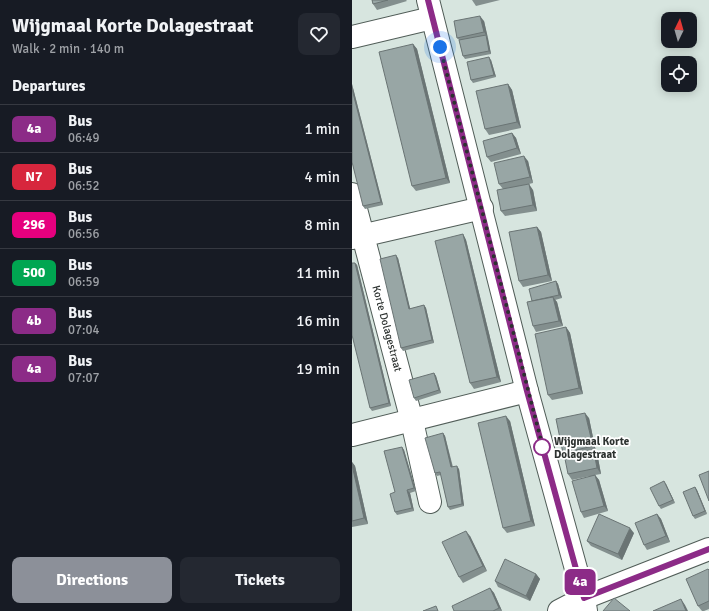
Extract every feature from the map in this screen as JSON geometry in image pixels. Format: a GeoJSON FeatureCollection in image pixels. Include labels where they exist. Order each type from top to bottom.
{"type":"FeatureCollection","features":[{"type":"Feature","properties":{"kind":"street"},"geometry":{"type":"LineString","coordinates":[[352,37],[430,9],[482,208],[527,391],[585,604]]}},
{"type":"Feature","properties":{"kind":"street","name":"Korte Dolagestraat"},"geometry":{"type":"LineString","coordinates":[[352,194],[358,237],[412,421],[430,502]]}},
{"type":"Feature","properties":{"kind":"street"},"geometry":{"type":"LineString","coordinates":[[358,237],[482,208]]}},
{"type":"Feature","properties":{"kind":"street"},"geometry":{"type":"LineString","coordinates":[[352,435],[527,391]]}},
{"type":"Feature","properties":{"kind":"street"},"geometry":{"type":"LineString","coordinates":[[560,611],[585,604],[709,549]]}},
{"type":"Feature","properties":{"kind":"building"},"geometry":{"type":"Polygon","coordinates":[[[372,0],[388,0],[373,4],[372,0]]]}},
{"type":"Feature","properties":{"kind":"building"},"geometry":{"type":"Polygon","coordinates":[[[480,16],[484,32],[457,38],[454,21],[480,16]]]}},
{"type":"Feature","properties":{"kind":"building"},"geometry":{"type":"Polygon","coordinates":[[[486,35],[489,51],[463,56],[459,40],[486,35]]]}},
{"type":"Feature","properties":{"kind":"building"},"geometry":{"type":"Polygon","coordinates":[[[413,44],[446,178],[412,186],[379,52],[413,44]]]}},
{"type":"Feature","properties":{"kind":"building"},"geometry":{"type":"Polygon","coordinates":[[[489,57],[494,75],[471,80],[467,62],[489,57]]]}},
{"type":"Feature","properties":{"kind":"building"},"geometry":{"type":"Polygon","coordinates":[[[508,84],[517,122],[485,129],[476,91],[508,84]]]}},
{"type":"Feature","properties":{"kind":"building"},"geometry":{"type":"Polygon","coordinates":[[[352,89],[381,202],[363,206],[352,162],[352,89]]]}},
{"type":"Feature","properties":{"kind":"building"},"geometry":{"type":"Polygon","coordinates":[[[512,133],[517,148],[487,157],[483,141],[512,133]]]}},
{"type":"Feature","properties":{"kind":"building"},"geometry":{"type":"Polygon","coordinates":[[[524,156],[530,177],[499,184],[494,163],[524,156]]]}},
{"type":"Feature","properties":{"kind":"building"},"geometry":{"type":"Polygon","coordinates":[[[529,184],[533,205],[501,211],[497,190],[529,184]]]}},
{"type":"Feature","properties":{"kind":"building"},"geometry":{"type":"Polygon","coordinates":[[[537,227],[548,275],[519,281],[509,232],[537,227]]]}},
{"type":"Feature","properties":{"kind":"building"},"geometry":{"type":"Polygon","coordinates":[[[463,234],[497,377],[470,383],[435,241],[463,234]]]}},
{"type":"Feature","properties":{"kind":"building"},"geometry":{"type":"Polygon","coordinates":[[[396,255],[409,309],[424,305],[432,340],[401,348],[380,259],[396,255]]]}},
{"type":"Feature","properties":{"kind":"building"},"geometry":{"type":"Polygon","coordinates":[[[352,263],[355,263],[389,403],[370,408],[352,335],[352,263]]]}},
{"type":"Feature","properties":{"kind":"building"},"geometry":{"type":"Polygon","coordinates":[[[556,281],[559,295],[532,301],[529,289],[556,281]]]}},
{"type":"Feature","properties":{"kind":"building"},"geometry":{"type":"Polygon","coordinates":[[[553,297],[559,321],[533,326],[527,302],[553,297]]]}},
{"type":"Feature","properties":{"kind":"building"},"geometry":{"type":"Polygon","coordinates":[[[566,327],[579,388],[548,395],[535,334],[566,327]]]}},
{"type":"Feature","properties":{"kind":"building"},"geometry":{"type":"Polygon","coordinates":[[[434,373],[439,390],[414,398],[409,380],[434,373]]]}},
{"type":"Feature","properties":{"kind":"building"},"geometry":{"type":"Polygon","coordinates":[[[585,413],[593,446],[563,453],[556,419],[585,413]]]}},
{"type":"Feature","properties":{"kind":"building"},"geometry":{"type":"Polygon","coordinates":[[[506,416],[531,521],[503,528],[478,423],[506,416]]]}},
{"type":"Feature","properties":{"kind":"building"},"geometry":{"type":"Polygon","coordinates":[[[443,433],[451,467],[457,466],[462,504],[448,507],[440,472],[435,473],[425,438],[443,433]]]}},
{"type":"Feature","properties":{"kind":"building"},"geometry":{"type":"Polygon","coordinates":[[[402,447],[414,488],[407,490],[412,508],[395,512],[390,494],[395,492],[384,451],[402,447]]]}},
{"type":"Feature","properties":{"kind":"building"},"geometry":{"type":"Polygon","coordinates":[[[594,452],[597,468],[568,474],[565,459],[594,452]]]}},
{"type":"Feature","properties":{"kind":"building"},"geometry":{"type":"Polygon","coordinates":[[[352,465],[364,518],[352,521],[352,465]]]}},
{"type":"Feature","properties":{"kind":"building"},"geometry":{"type":"Polygon","coordinates":[[[709,471],[709,501],[699,475],[709,471]]]}},
{"type":"Feature","properties":{"kind":"building"},"geometry":{"type":"Polygon","coordinates":[[[595,475],[604,506],[581,512],[572,481],[595,475]]]}},
{"type":"Feature","properties":{"kind":"building"},"geometry":{"type":"Polygon","coordinates":[[[664,481],[673,500],[659,506],[650,488],[664,481]]]}},
{"type":"Feature","properties":{"kind":"building"},"geometry":{"type":"Polygon","coordinates":[[[695,487],[705,511],[693,516],[683,492],[695,487]]]}},
{"type":"Feature","properties":{"kind":"building"},"geometry":{"type":"Polygon","coordinates":[[[599,514],[630,528],[618,554],[587,541],[599,514]]]}},
{"type":"Feature","properties":{"kind":"building"},"geometry":{"type":"Polygon","coordinates":[[[657,514],[666,536],[644,545],[635,523],[657,514]]]}},
{"type":"Feature","properties":{"kind":"building"},"geometry":{"type":"Polygon","coordinates":[[[466,531],[483,566],[459,577],[442,542],[466,531]]]}},
{"type":"Feature","properties":{"kind":"building"},"geometry":{"type":"Polygon","coordinates":[[[505,559],[536,574],[526,596],[495,581],[505,559]]]}},
{"type":"Feature","properties":{"kind":"building"},"geometry":{"type":"Polygon","coordinates":[[[708,569],[709,601],[698,606],[686,579],[708,569]]]}},
{"type":"Feature","properties":{"kind":"building"},"geometry":{"type":"Polygon","coordinates":[[[490,588],[499,608],[493,611],[454,611],[452,606],[490,588]]]}},
{"type":"Feature","properties":{"kind":"building"},"geometry":{"type":"Polygon","coordinates":[[[614,598],[630,611],[603,611],[614,598]]]}},
{"type":"Feature","properties":{"kind":"building"},"geometry":{"type":"Polygon","coordinates":[[[681,599],[686,611],[653,611],[681,599]]]}},
{"type":"Feature","properties":{"kind":"building"},"geometry":{"type":"Polygon","coordinates":[[[436,606],[438,611],[423,611],[436,606]]]}},
{"type":"Feature","properties":{"kind":"bus line","name":"4a"},"geometry":{"type":"LineString","coordinates":[[428,0],[482,208],[527,391],[584,598],[709,549]]}},
{"type":"Feature","properties":{"kind":"place","name":"Wijgmaal Korte Dolagestraat"},"geometry":{"type":"Point","coordinates":[542,447]}},
{"type":"Feature","properties":{"kind":"route"},"geometry":{"type":"LineString","coordinates":[[440,47],[482,208],[527,391],[543,448],[542,447]]}}]}
